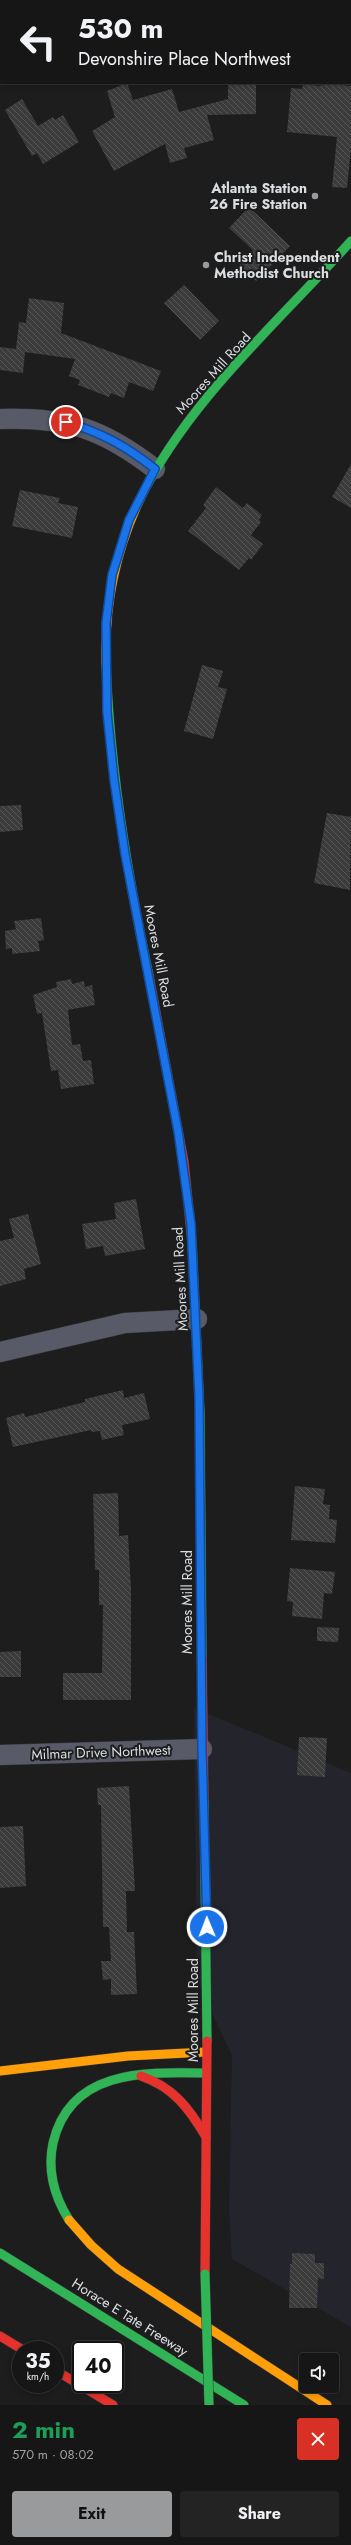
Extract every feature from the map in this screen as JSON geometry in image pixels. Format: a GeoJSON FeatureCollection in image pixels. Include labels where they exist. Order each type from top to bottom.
{"type":"FeatureCollection","features":[{"type":"Feature","properties":{"kind":"main road","name":"Moores Mill Road"},"geometry":{"type":"LineString","coordinates":[[209,2405],[205,2274],[207,1938],[202,1749],[201,1516],[197,1319],[186,1174],[125,854],[114,780],[107,712],[106,623],[112,575],[129,520],[155,469],[210,394],[351,241]]}},
{"type":"Feature","properties":{"kind":"main road"},"geometry":{"type":"LineString","coordinates":[[0,2071],[128,2056],[206,2052]]}},
{"type":"Feature","properties":{"kind":"main road"},"geometry":{"type":"LineString","coordinates":[[132,2073],[154,2080],[174,2092],[191,2113],[206,2137]]}},
{"type":"Feature","properties":{"kind":"main road"},"geometry":{"type":"LineString","coordinates":[[206,2073],[132,2073],[110,2079],[75,2100],[60,2118],[52,2137],[49,2158],[51,2182],[71,2225],[101,2256],[125,2275],[327,2405]]}},
{"type":"Feature","properties":{"kind":"main road","name":"Horace E Tate Freeway"},"geometry":{"type":"LineString","coordinates":[[0,2253],[244,2405]]}},
{"type":"Feature","properties":{"kind":"main road"},"geometry":{"type":"LineString","coordinates":[[0,2336],[12,2343]]}},
{"type":"Feature","properties":{"kind":"main road"},"geometry":{"type":"LineString","coordinates":[[64,2375],[113,2405]]}},
{"type":"Feature","properties":{"kind":"street"},"geometry":{"type":"LineString","coordinates":[[0,420],[33,418],[60,421],[98,432],[128,448],[155,469]]}},
{"type":"Feature","properties":{"kind":"street"},"geometry":{"type":"LineString","coordinates":[[0,1352],[125,1323],[197,1319]]}},
{"type":"Feature","properties":{"kind":"street","name":"Milmar Drive Northwest"},"geometry":{"type":"LineString","coordinates":[[0,1755],[202,1749]]}},
{"type":"Feature","properties":{"kind":"shaded area"},"geometry":{"type":"Polygon","coordinates":[[[194,1708],[351,1773],[351,2327],[232,2259],[229,2210],[232,2056],[197,1980],[194,1708]]]}},
{"type":"Feature","properties":{"kind":"building"},"geometry":{"type":"Polygon","coordinates":[[[127,84],[133,100],[172,89],[179,112],[228,99],[228,84],[256,84],[256,114],[207,115],[214,140],[184,148],[187,158],[170,163],[165,144],[114,171],[92,131],[115,117],[107,91],[127,84]]]}},
{"type":"Feature","properties":{"kind":"building"},"geometry":{"type":"Polygon","coordinates":[[[303,84],[321,86],[321,84],[331,84],[351,86],[351,148],[347,188],[332,187],[337,137],[287,132],[291,88],[302,89],[303,84]]]}},
{"type":"Feature","properties":{"kind":"building"},"geometry":{"type":"Polygon","coordinates":[[[22,99],[38,126],[53,117],[55,120],[63,115],[79,142],[43,164],[37,153],[32,156],[5,110],[22,99]]]}},
{"type":"Feature","properties":{"kind":"building"},"geometry":{"type":"Polygon","coordinates":[[[249,207],[290,246],[256,281],[239,264],[253,250],[229,228],[249,207]]]}},
{"type":"Feature","properties":{"kind":"building"},"geometry":{"type":"Polygon","coordinates":[[[184,285],[219,321],[200,340],[164,303],[184,285]]]}},
{"type":"Feature","properties":{"kind":"building"},"geometry":{"type":"Polygon","coordinates":[[[29,298],[64,303],[61,333],[161,371],[153,391],[129,382],[124,398],[111,393],[109,397],[78,385],[80,380],[69,376],[75,359],[25,352],[23,373],[0,370],[0,347],[16,349],[19,322],[26,323],[29,298]]]}},
{"type":"Feature","properties":{"kind":"building"},"geometry":{"type":"Polygon","coordinates":[[[351,464],[351,508],[332,497],[351,464]]]}},
{"type":"Feature","properties":{"kind":"building"},"geometry":{"type":"Polygon","coordinates":[[[216,487],[243,508],[247,503],[262,515],[259,520],[261,522],[251,535],[263,544],[251,560],[249,558],[239,570],[188,531],[206,508],[203,505],[216,487]]]}},
{"type":"Feature","properties":{"kind":"building"},"geometry":{"type":"Polygon","coordinates":[[[20,490],[60,498],[58,503],[78,507],[72,538],[12,526],[20,490]]]}},
{"type":"Feature","properties":{"kind":"building"},"geometry":{"type":"Polygon","coordinates":[[[202,665],[223,671],[218,687],[227,689],[213,739],[184,731],[202,665]]]}},
{"type":"Feature","properties":{"kind":"building"},"geometry":{"type":"Polygon","coordinates":[[[21,805],[23,830],[0,832],[0,806],[21,805]]]}},
{"type":"Feature","properties":{"kind":"building"},"geometry":{"type":"Polygon","coordinates":[[[327,813],[351,817],[350,890],[314,883],[327,813]]]}},
{"type":"Feature","properties":{"kind":"building"},"geometry":{"type":"Polygon","coordinates":[[[41,918],[44,940],[38,941],[40,951],[12,954],[12,948],[6,949],[5,931],[16,929],[14,921],[41,918]]]}},
{"type":"Feature","properties":{"kind":"building"},"geometry":{"type":"Polygon","coordinates":[[[71,979],[72,984],[84,981],[85,987],[92,985],[95,1005],[68,1010],[72,1045],[80,1044],[83,1061],[91,1060],[94,1084],[61,1089],[58,1070],[51,1071],[42,1013],[37,1014],[33,995],[57,987],[56,982],[71,979]]]}},
{"type":"Feature","properties":{"kind":"building"},"geometry":{"type":"Polygon","coordinates":[[[136,1199],[145,1249],[105,1256],[103,1246],[86,1249],[82,1224],[116,1219],[114,1203],[136,1199]]]}},
{"type":"Feature","properties":{"kind":"building"},"geometry":{"type":"Polygon","coordinates":[[[28,1214],[41,1264],[24,1269],[26,1279],[0,1286],[0,1241],[14,1238],[9,1219],[28,1214]]]}},
{"type":"Feature","properties":{"kind":"building"},"geometry":{"type":"Polygon","coordinates":[[[123,1390],[124,1398],[144,1393],[150,1419],[122,1425],[124,1435],[102,1440],[100,1431],[92,1432],[91,1430],[13,1447],[6,1418],[24,1413],[25,1417],[85,1402],[85,1399],[123,1390]]]}},
{"type":"Feature","properties":{"kind":"building"},"geometry":{"type":"Polygon","coordinates":[[[295,1486],[325,1489],[323,1504],[330,1505],[329,1519],[337,1520],[335,1543],[291,1540],[295,1486]]]}},
{"type":"Feature","properties":{"kind":"building"},"geometry":{"type":"Polygon","coordinates":[[[118,1493],[119,1536],[128,1535],[131,1589],[131,1700],[63,1700],[63,1673],[102,1673],[103,1605],[99,1605],[99,1570],[95,1570],[93,1494],[118,1493]]]}},
{"type":"Feature","properties":{"kind":"building"},"geometry":{"type":"Polygon","coordinates":[[[290,1568],[335,1572],[332,1594],[324,1593],[322,1619],[292,1616],[293,1602],[287,1601],[290,1568]]]}},
{"type":"Feature","properties":{"kind":"building"},"geometry":{"type":"Polygon","coordinates":[[[317,1627],[339,1628],[338,1642],[317,1641],[317,1627]]]}},
{"type":"Feature","properties":{"kind":"building"},"geometry":{"type":"Polygon","coordinates":[[[21,1651],[21,1677],[0,1677],[0,1652],[21,1651]]]}},
{"type":"Feature","properties":{"kind":"building"},"geometry":{"type":"Polygon","coordinates":[[[299,1737],[327,1738],[325,1777],[297,1775],[299,1737]]]}},
{"type":"Feature","properties":{"kind":"building"},"geometry":{"type":"Polygon","coordinates":[[[129,1786],[135,1891],[126,1891],[127,1932],[134,1932],[137,1994],[111,1995],[111,1979],[103,1980],[101,1961],[111,1961],[109,1927],[103,1927],[101,1805],[98,1805],[97,1788],[129,1786]]]}},
{"type":"Feature","properties":{"kind":"building"},"geometry":{"type":"Polygon","coordinates":[[[23,1826],[26,1886],[0,1888],[0,1827],[23,1826]]]}},
{"type":"Feature","properties":{"kind":"building"},"geometry":{"type":"Polygon","coordinates":[[[292,2253],[315,2254],[315,2263],[324,2263],[324,2279],[318,2278],[317,2308],[289,2308],[290,2264],[292,2264],[292,2253]]]}},
{"type":"Feature","properties":{"kind":"traffic: fast"},"geometry":{"type":"LineString","coordinates":[[140,499],[160,463],[183,428],[209,395],[236,363],[351,241]]}},
{"type":"Feature","properties":{"kind":"traffic: fast"},"geometry":{"type":"LineString","coordinates":[[106,663],[111,742],[121,820],[149,976]]}},
{"type":"Feature","properties":{"kind":"traffic: fast"},"geometry":{"type":"LineString","coordinates":[[192,1242],[200,1413],[202,1656]]}},
{"type":"Feature","properties":{"kind":"traffic: fast"},"geometry":{"type":"LineString","coordinates":[[204,1801],[207,2041]]}},
{"type":"Feature","properties":{"kind":"traffic: fast"},"geometry":{"type":"LineString","coordinates":[[69,2220],[59,2202],[53,2183],[51,2173],[51,2153],[62,2119],[76,2101],[93,2088],[113,2080],[135,2075],[159,2073],[206,2073]]}},
{"type":"Feature","properties":{"kind":"traffic: fast"},"geometry":{"type":"LineString","coordinates":[[0,2253],[244,2405]]}},
{"type":"Feature","properties":{"kind":"traffic: fast"},"geometry":{"type":"LineString","coordinates":[[205,2274],[209,2405]]}},
{"type":"Feature","properties":{"kind":"traffic: slow"},"geometry":{"type":"LineString","coordinates":[[106,663],[107,620],[113,579],[124,539],[140,499]]}},
{"type":"Feature","properties":{"kind":"traffic: slow"},"geometry":{"type":"LineString","coordinates":[[0,2071],[128,2056],[206,2052]]}},
{"type":"Feature","properties":{"kind":"traffic: slow"},"geometry":{"type":"LineString","coordinates":[[69,2220],[91,2245],[118,2269],[327,2405]]}},
{"type":"Feature","properties":{"kind":"traffic: jam"},"geometry":{"type":"LineString","coordinates":[[149,976],[184,1162],[192,1242]]}},
{"type":"Feature","properties":{"kind":"traffic: jam"},"geometry":{"type":"LineString","coordinates":[[202,1656],[204,1801]]}},
{"type":"Feature","properties":{"kind":"traffic: jam"},"geometry":{"type":"LineString","coordinates":[[205,2274],[207,2041]]}},
{"type":"Feature","properties":{"kind":"traffic: jam"},"geometry":{"type":"LineString","coordinates":[[141,2076],[171,2092],[186,2108],[206,2137]]}},
{"type":"Feature","properties":{"kind":"traffic: jam"},"geometry":{"type":"LineString","coordinates":[[0,2336],[12,2343]]}},
{"type":"Feature","properties":{"kind":"traffic: jam"},"geometry":{"type":"LineString","coordinates":[[64,2375],[113,2405]]}},
{"type":"Feature","properties":{"kind":"place","name":"Atlanta Station 26 Fire Station"},"geometry":{"type":"Point","coordinates":[315,196]}},
{"type":"Feature","properties":{"kind":"place","name":"Christ Independent Methodist Church"},"geometry":{"type":"Point","coordinates":[206,265]}},
{"type":"Feature","properties":{"kind":"route"},"geometry":{"type":"LineString","coordinates":[[66,422],[98,432],[128,448],[155,469],[129,520],[119,547],[112,575],[106,623],[107,712],[114,780],[125,854],[186,1174],[191,1224],[197,1319],[199,1397],[202,1749],[207,1927]]}}]}
